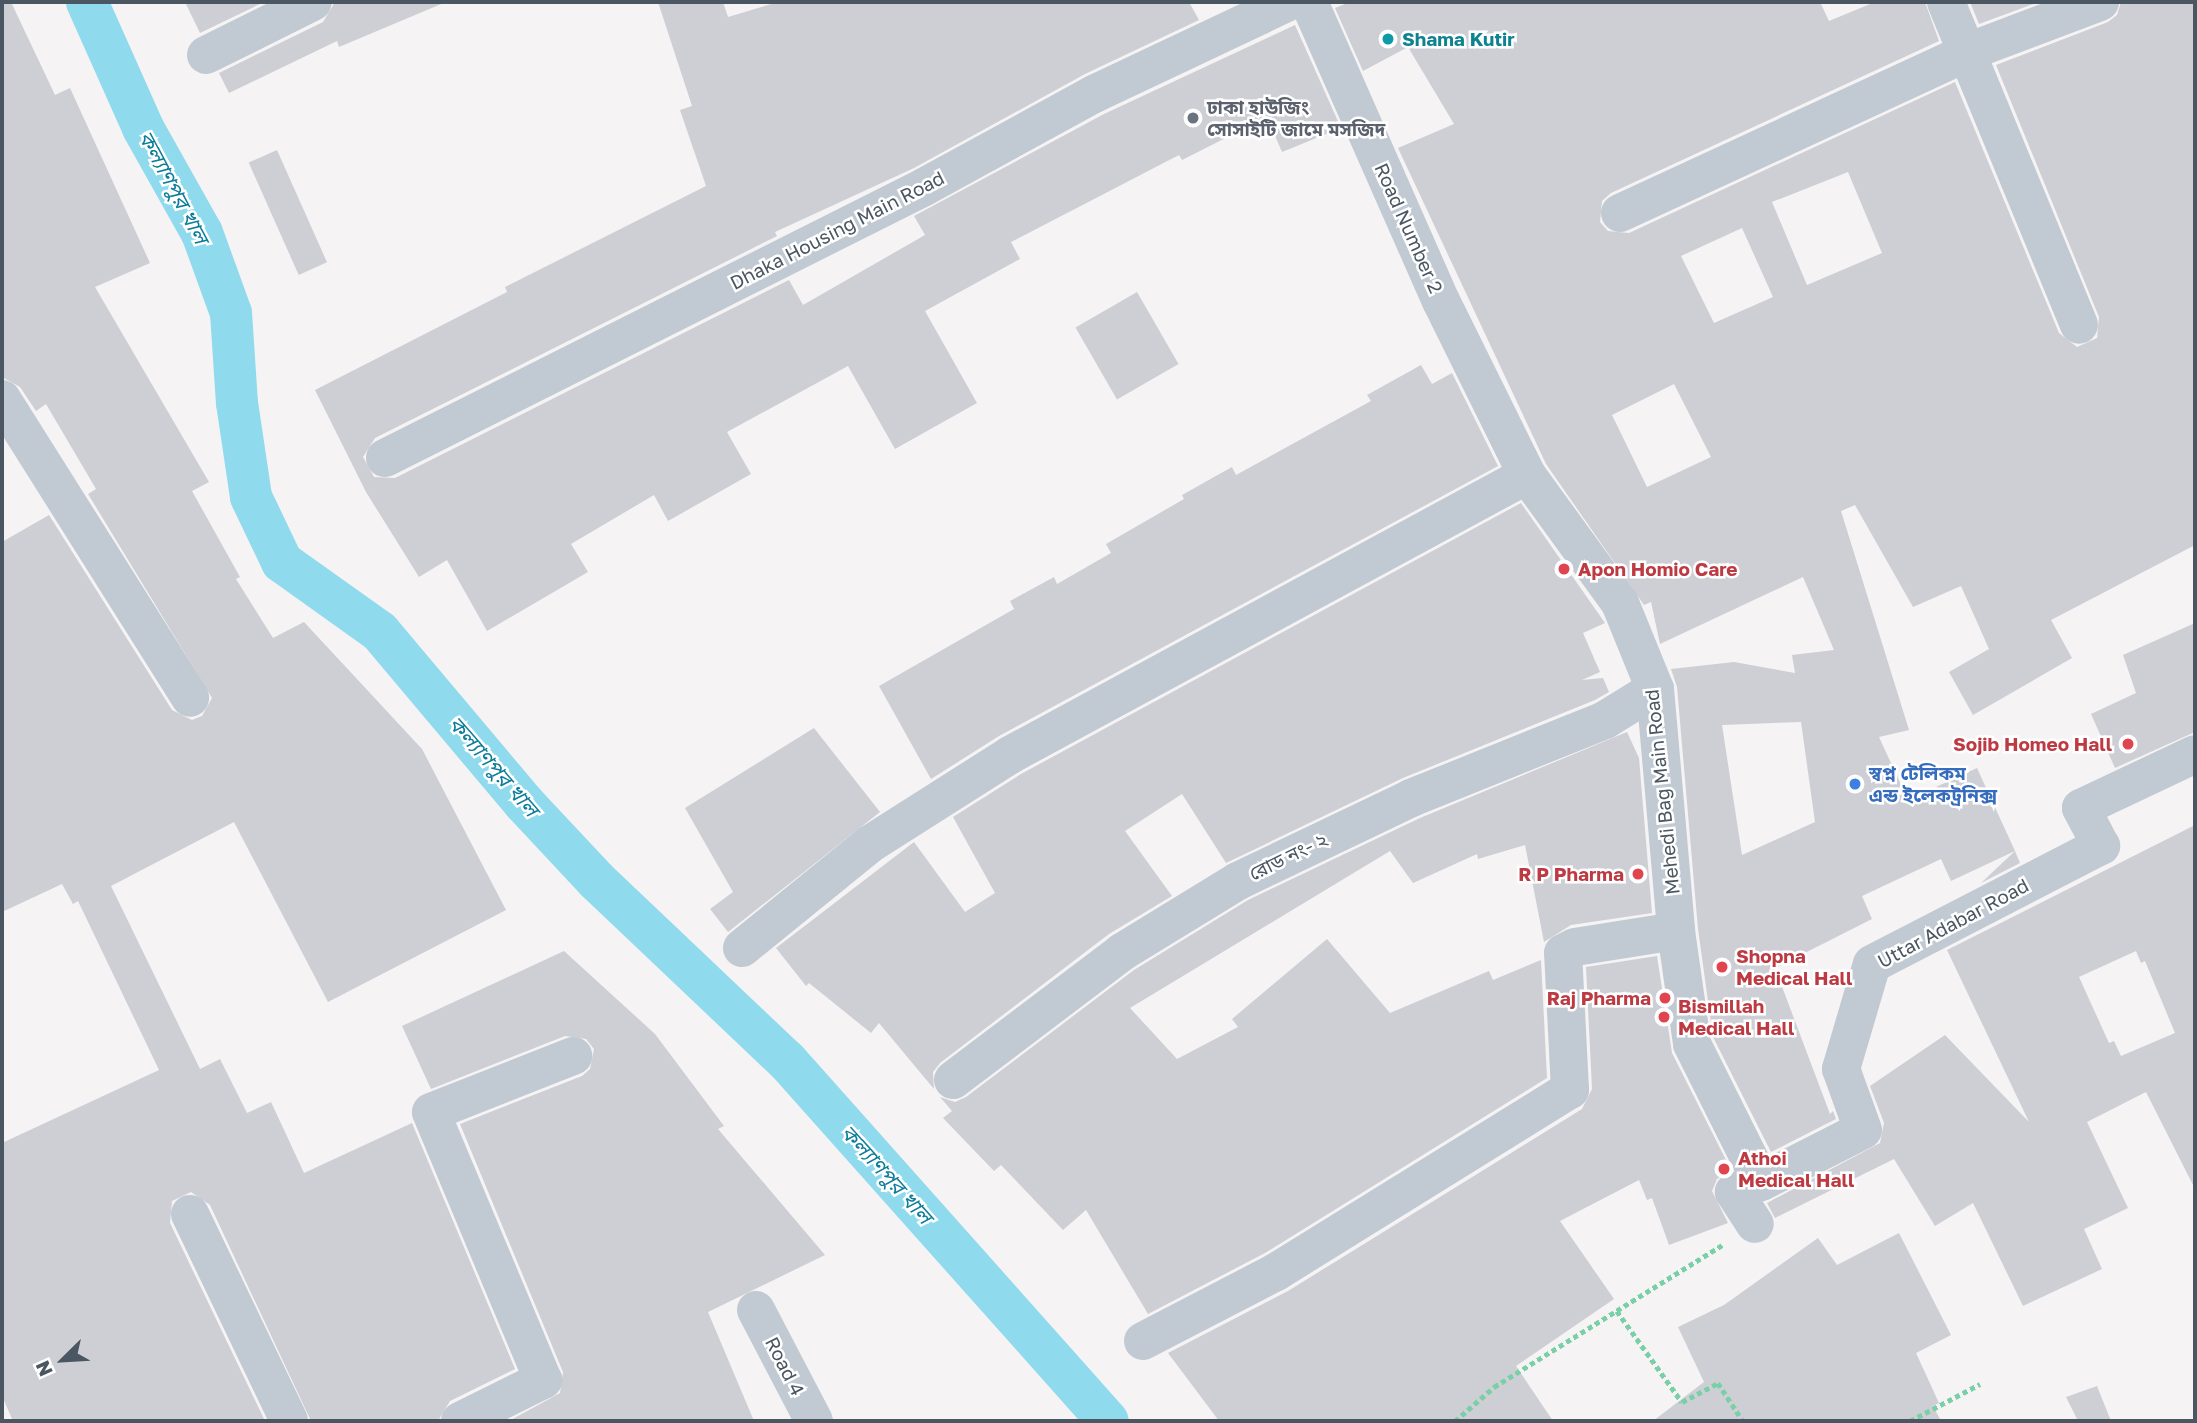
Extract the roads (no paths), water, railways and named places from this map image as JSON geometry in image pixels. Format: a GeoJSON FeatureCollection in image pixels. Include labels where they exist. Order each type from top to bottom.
{"type":"FeatureCollection","features":[{"type":"Feature","properties":{"kind":"street"},"geometry":{"type":"LineString","coordinates":[[206,55],[313,2]]}},
{"type":"Feature","properties":{"kind":"street","name":"Dhaka Housing Main Road"},"geometry":{"type":"LineString","coordinates":[[385,458],[899,200],[1094,94],[1289,2]]}},
{"type":"Feature","properties":{"kind":"street","name":"Road Number 2"},"geometry":{"type":"LineString","coordinates":[[1309,2],[1441,301]]}},
{"type":"Feature","properties":{"kind":"street"},"geometry":{"type":"LineString","coordinates":[[1946,2],[1970,51],[2079,325]]}},
{"type":"Feature","properties":{"kind":"street"},"geometry":{"type":"LineString","coordinates":[[1620,213],[1970,51],[2100,2]]}},
{"type":"Feature","properties":{"kind":"street","name":"Mehedi Bag Main Road"},"geometry":{"type":"LineString","coordinates":[[1441,301],[1527,475],[1620,603],[1655,690],[1676,931],[1692,1044],[1761,1182]]}},
{"type":"Feature","properties":{"kind":"street"},"geometry":{"type":"LineString","coordinates":[[2,399],[190,698]]}},
{"type":"Feature","properties":{"kind":"street"},"geometry":{"type":"LineString","coordinates":[[742,948],[870,844],[1010,755],[1527,475]]}},
{"type":"Feature","properties":{"kind":"street","name":"রোড নং- ২"},"geometry":{"type":"LineString","coordinates":[[953,1080],[1122,952],[1238,881],[1411,797],[1605,720],[1655,690]]}},
{"type":"Feature","properties":{"kind":"street","name":"Uttar Adabar Road"},"geometry":{"type":"LineString","coordinates":[[1761,1182],[1863,1130],[1841,1069],[1871,964],[2101,846],[2081,808],[2195,754]]}},
{"type":"Feature","properties":{"kind":"street"},"geometry":{"type":"LineString","coordinates":[[1143,1341],[1287,1265],[1570,1090],[1563,953],[1575,947],[1676,931]]}},
{"type":"Feature","properties":{"kind":"street"},"geometry":{"type":"LineString","coordinates":[[460,1421],[543,1380],[431,1112],[573,1056]]}},
{"type":"Feature","properties":{"kind":"street"},"geometry":{"type":"LineString","coordinates":[[1755,1224],[1734,1192],[1761,1182]]}},
{"type":"Feature","properties":{"kind":"street"},"geometry":{"type":"LineString","coordinates":[[190,1213],[289,1421]]}},
{"type":"Feature","properties":{"kind":"street","name":"Road 4"},"geometry":{"type":"LineString","coordinates":[[756,1310],[814,1421]]}},
{"type":"Feature","properties":{"kind":"waterway","name":"কল্যাণপুর খাল"},"geometry":{"type":"LineString","coordinates":[[87,2],[143,128],[202,233],[231,313],[237,403],[251,497],[282,562],[380,632],[524,803],[596,880],[787,1061],[1108,1421]]}},
{"type":"Feature","properties":{"kind":"place","name":"Shama Kutir"},"geometry":{"type":"Point","coordinates":[1388,39]}},
{"type":"Feature","properties":{"kind":"place","name":"ঢাকা হাউজিং সোসাইটি জামে মসজিদ"},"geometry":{"type":"Point","coordinates":[1193,118]}},
{"type":"Feature","properties":{"kind":"place","name":"Apon Homio Care"},"geometry":{"type":"Point","coordinates":[1564,569]}},
{"type":"Feature","properties":{"kind":"place","name":"Sojib Homeo Hall"},"geometry":{"type":"Point","coordinates":[2128,744]}},
{"type":"Feature","properties":{"kind":"place","name":"স্বপ্ন টেলিকম এন্ড ইলেকট্রনিক্স"},"geometry":{"type":"Point","coordinates":[1855,784]}},
{"type":"Feature","properties":{"kind":"place","name":"R P Pharma"},"geometry":{"type":"Point","coordinates":[1638,874]}},
{"type":"Feature","properties":{"kind":"place","name":"Shopna Medical Hall"},"geometry":{"type":"Point","coordinates":[1722,967]}},
{"type":"Feature","properties":{"kind":"place","name":"Raj Pharma"},"geometry":{"type":"Point","coordinates":[1665,998]}},
{"type":"Feature","properties":{"kind":"place","name":"Bismillah Medical Hall"},"geometry":{"type":"Point","coordinates":[1664,1017]}},
{"type":"Feature","properties":{"kind":"place","name":"Athoi Medical Hall"},"geometry":{"type":"Point","coordinates":[1724,1169]}}]}
